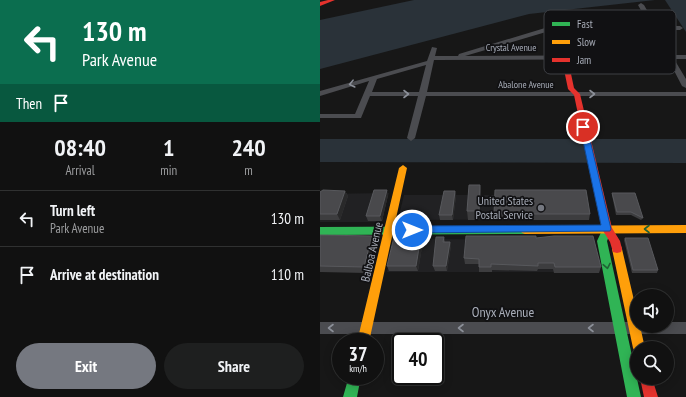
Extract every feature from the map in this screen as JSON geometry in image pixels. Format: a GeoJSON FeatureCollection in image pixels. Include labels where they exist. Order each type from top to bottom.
{"type":"FeatureCollection","features":[{"type":"Feature","properties":{"kind":"street"},"geometry":{"type":"LineString","coordinates":[[320,4],[333,0]]}},
{"type":"Feature","properties":{"kind":"street"},"geometry":{"type":"LineString","coordinates":[[640,5],[643,10]]}},
{"type":"Feature","properties":{"kind":"street"},"geometry":{"type":"LineString","coordinates":[[455,58],[465,53],[544,30]]}},
{"type":"Feature","properties":{"kind":"street"},"geometry":{"type":"LineString","coordinates":[[412,138],[434,48]]}},
{"type":"Feature","properties":{"kind":"street","name":"Crystal Avenue"},"geometry":{"type":"LineString","coordinates":[[320,94],[431,60],[455,58],[544,57]]}},
{"type":"Feature","properties":{"kind":"street"},"geometry":{"type":"LineString","coordinates":[[676,68],[686,86]]}},
{"type":"Feature","properties":{"kind":"street"},"geometry":{"type":"LineString","coordinates":[[570,74],[570,89],[577,94],[606,229],[615,241],[630,310]]}},
{"type":"Feature","properties":{"kind":"street"},"geometry":{"type":"LineString","coordinates":[[320,116],[358,116],[374,78]]}},
{"type":"Feature","properties":{"kind":"street","name":"Abalone Avenue"},"geometry":{"type":"LineString","coordinates":[[367,94],[686,94]]}},
{"type":"Feature","properties":{"kind":"street","name":"Balboa Avenue"},"geometry":{"type":"LineString","coordinates":[[365,333],[403,168]]}},
{"type":"Feature","properties":{"kind":"street"},"geometry":{"type":"LineString","coordinates":[[606,229],[602,241],[634,397]]}},
{"type":"Feature","properties":{"kind":"street"},"geometry":{"type":"LineString","coordinates":[[320,230],[686,229]]}},
{"type":"Feature","properties":{"kind":"street","name":"Onyx Avenue"},"geometry":{"type":"LineString","coordinates":[[320,328],[630,328]]}},
{"type":"Feature","properties":{"kind":"street","name":"Onyx Avenue"},"geometry":{"type":"LineString","coordinates":[[674,328],[686,328]]}},
{"type":"Feature","properties":{"kind":"street"},"geometry":{"type":"LineString","coordinates":[[350,397],[353,385]]}},
{"type":"Feature","properties":{"kind":"street"},"geometry":{"type":"LineString","coordinates":[[648,385],[651,397]]}},
{"type":"Feature","properties":{"kind":"shaded area"},"geometry":{"type":"Polygon","coordinates":[[[414,0],[655,0],[565,10],[544,10],[544,12],[529,14],[320,69],[320,20],[414,0]]]}},
{"type":"Feature","properties":{"kind":"shaded area"},"geometry":{"type":"Polygon","coordinates":[[[665,0],[686,0],[686,32],[676,17],[676,10],[672,10],[665,0]]]}},
{"type":"Feature","properties":{"kind":"shaded area"},"geometry":{"type":"Polygon","coordinates":[[[320,139],[686,139],[686,163],[320,162],[320,139]]]}},
{"type":"Feature","properties":{"kind":"shaded area"},"geometry":{"type":"Polygon","coordinates":[[[389,193],[381,222],[320,222],[320,194],[389,193]]]}},
{"type":"Feature","properties":{"kind":"shaded area"},"geometry":{"type":"Polygon","coordinates":[[[404,195],[584,195],[589,219],[398,220],[404,195]]]}},
{"type":"Feature","properties":{"kind":"shaded area"},"geometry":{"type":"Polygon","coordinates":[[[394,239],[593,240],[599,272],[387,272],[394,239]]]}},
{"type":"Feature","properties":{"kind":"building"},"geometry":{"type":"Polygon","coordinates":[[[469,185],[480,185],[479,211],[467,211],[469,185]]]}},
{"type":"Feature","properties":{"kind":"building"},"geometry":{"type":"Polygon","coordinates":[[[323,190],[345,191],[337,214],[320,214],[320,192],[323,190]]]}},
{"type":"Feature","properties":{"kind":"building"},"geometry":{"type":"Polygon","coordinates":[[[374,190],[387,190],[380,216],[366,216],[374,190]]]}},
{"type":"Feature","properties":{"kind":"building"},"geometry":{"type":"Polygon","coordinates":[[[495,190],[586,190],[590,214],[494,214],[495,190]]]}},
{"type":"Feature","properties":{"kind":"building"},"geometry":{"type":"Polygon","coordinates":[[[444,191],[455,191],[452,215],[439,215],[444,191]]]}},
{"type":"Feature","properties":{"kind":"building"},"geometry":{"type":"Polygon","coordinates":[[[612,193],[635,193],[643,218],[631,212],[617,212],[612,193]]]}},
{"type":"Feature","properties":{"kind":"building"},"geometry":{"type":"Polygon","coordinates":[[[320,235],[372,236],[364,267],[320,266],[320,235]]]}},
{"type":"Feature","properties":{"kind":"building"},"geometry":{"type":"Polygon","coordinates":[[[421,236],[416,266],[387,266],[394,237],[421,236]]]}},
{"type":"Feature","properties":{"kind":"building"},"geometry":{"type":"Polygon","coordinates":[[[466,236],[536,236],[536,238],[554,236],[593,236],[601,267],[555,267],[554,263],[538,263],[538,266],[491,264],[491,267],[479,267],[479,259],[464,258],[466,236]]]}},
{"type":"Feature","properties":{"kind":"building"},"geometry":{"type":"Polygon","coordinates":[[[436,237],[444,237],[443,242],[450,242],[446,266],[433,266],[436,237]]]}},
{"type":"Feature","properties":{"kind":"building"},"geometry":{"type":"Polygon","coordinates":[[[625,238],[648,238],[658,270],[633,270],[625,238]]]}},
{"type":"Feature","properties":{"kind":"traffic: fast"},"geometry":{"type":"LineString","coordinates":[[607,229],[602,241],[634,397]]}},
{"type":"Feature","properties":{"kind":"traffic: fast"},"geometry":{"type":"LineString","coordinates":[[320,231],[525,230]]}},
{"type":"Feature","properties":{"kind":"traffic: fast"},"geometry":{"type":"LineString","coordinates":[[350,397],[353,385]]}},
{"type":"Feature","properties":{"kind":"traffic: slow"},"geometry":{"type":"LineString","coordinates":[[365,333],[403,168]]}},
{"type":"Feature","properties":{"kind":"traffic: slow"},"geometry":{"type":"LineString","coordinates":[[525,230],[686,229]]}},
{"type":"Feature","properties":{"kind":"traffic: slow"},"geometry":{"type":"LineString","coordinates":[[617,249],[637,341]]}},
{"type":"Feature","properties":{"kind":"traffic: jam"},"geometry":{"type":"LineString","coordinates":[[320,4],[333,0]]}},
{"type":"Feature","properties":{"kind":"traffic: jam"},"geometry":{"type":"LineString","coordinates":[[568,74],[571,89],[577,94],[607,229],[615,241],[617,249]]}},
{"type":"Feature","properties":{"kind":"traffic: jam"},"geometry":{"type":"LineString","coordinates":[[648,385],[651,397]]}},
{"type":"Feature","properties":{"kind":"place","name":"United States Postal Service"},"geometry":{"type":"Point","coordinates":[541,208]}},
{"type":"Feature","properties":{"kind":"route"},"geometry":{"type":"LineString","coordinates":[[412,230],[606,229],[583,127]]}}]}
